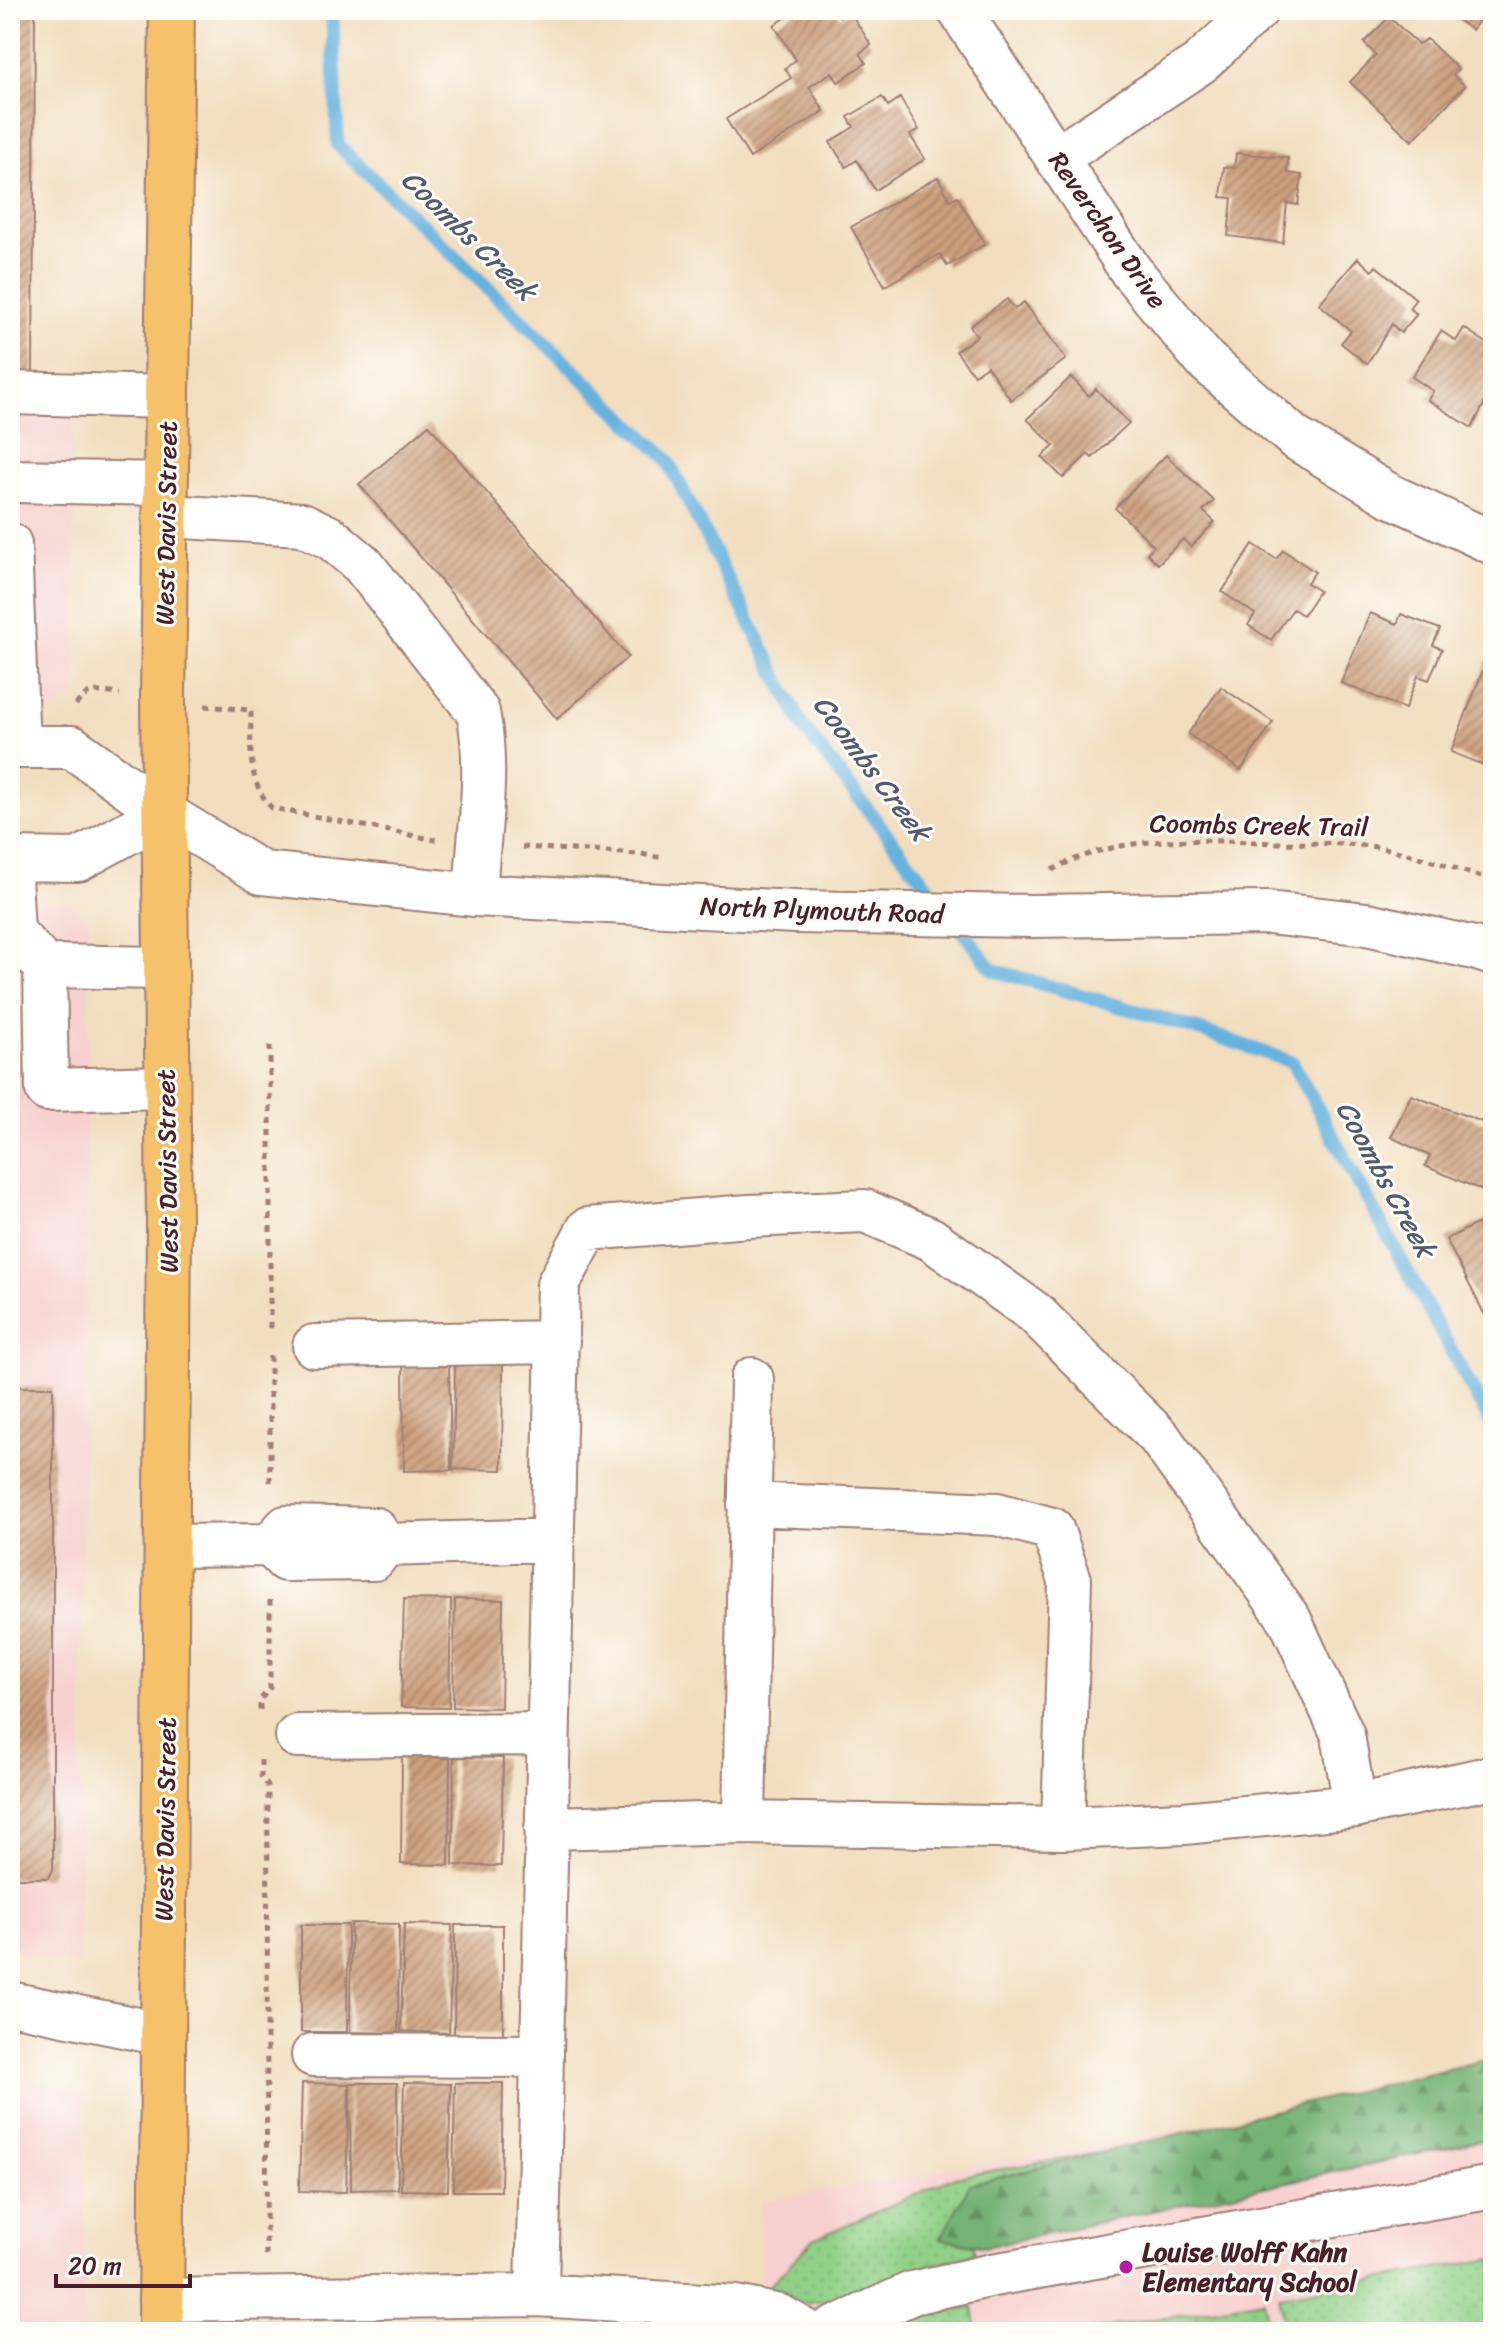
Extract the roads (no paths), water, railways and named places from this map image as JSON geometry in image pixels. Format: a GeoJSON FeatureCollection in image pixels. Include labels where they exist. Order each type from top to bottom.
{"type":"FeatureCollection","features":[{"type":"Feature","properties":{"kind":"main road","name":"West Davis Street"},"geometry":{"type":"LineString","coordinates":[[160,2316],[168,1546],[164,813],[172,10]]}},
{"type":"Feature","properties":{"kind":"street","name":"Reverchon Drive"},"geometry":{"type":"LineString","coordinates":[[959,10],[1131,271],[1205,360],[1295,438],[1389,495],[1493,543]]}},
{"type":"Feature","properties":{"kind":"street"},"geometry":{"type":"LineString","coordinates":[[1058,157],[1200,63],[1257,10]]}},
{"type":"Feature","properties":{"kind":"street"},"geometry":{"type":"LineString","coordinates":[[10,393],[167,397]]}},
{"type":"Feature","properties":{"kind":"street"},"geometry":{"type":"LineString","coordinates":[[10,481],[166,500],[302,524],[331,538],[363,565],[478,712],[482,730],[482,779],[475,895]]}},
{"type":"Feature","properties":{"kind":"street"},"geometry":{"type":"LineString","coordinates":[[10,544],[14,747]]}},
{"type":"Feature","properties":{"kind":"street","name":"North Plymouth Road"},"geometry":{"type":"LineString","coordinates":[[14,747],[72,747],[164,813],[262,873],[475,895],[795,912],[1030,916],[1268,913],[1367,924],[1493,954]]}},
{"type":"Feature","properties":{"kind":"street"},"geometry":{"type":"LineString","coordinates":[[10,859],[78,860],[164,813]]}},
{"type":"Feature","properties":{"kind":"street"},"geometry":{"type":"LineString","coordinates":[[10,877],[13,932],[45,966],[47,1090],[166,1087]]}},
{"type":"Feature","properties":{"kind":"street"},"geometry":{"type":"LineString","coordinates":[[45,966],[164,968]]}},
{"type":"Feature","properties":{"kind":"street"},"geometry":{"type":"LineString","coordinates":[[537,2295],[558,1284],[588,1229],[749,1216],[865,1211],[931,1239],[1035,1313],[1159,1437],[1290,1620],[1343,1735],[1355,1806]]}},
{"type":"Feature","properties":{"kind":"street"},"geometry":{"type":"LineString","coordinates":[[314,1346],[558,1342]]}},
{"type":"Feature","properties":{"kind":"street"},"geometry":{"type":"LineString","coordinates":[[744,1823],[752,1379]]}},
{"type":"Feature","properties":{"kind":"street"},"geometry":{"type":"LineString","coordinates":[[749,1504],[997,1514],[1052,1529],[1070,1580],[1063,1828]]}},
{"type":"Feature","properties":{"kind":"street"},"geometry":{"type":"LineString","coordinates":[[168,1546],[270,1545],[285,1560],[374,1559],[384,1545],[551,1540]]}},
{"type":"Feature","properties":{"kind":"street"},"geometry":{"type":"LineString","coordinates":[[279,1741],[548,1734]]}},
{"type":"Feature","properties":{"kind":"street"},"geometry":{"type":"LineString","coordinates":[[546,1828],[744,1823],[1063,1828],[1184,1823],[1355,1806],[1493,1777]]}},
{"type":"Feature","properties":{"kind":"street"},"geometry":{"type":"LineString","coordinates":[[10,2003],[162,2034]]}},
{"type":"Feature","properties":{"kind":"street"},"geometry":{"type":"LineString","coordinates":[[313,2055],[542,2056]]}},
{"type":"Feature","properties":{"kind":"street"},"geometry":{"type":"LineString","coordinates":[[826,2332],[912,2293],[993,2275],[1493,2187]]}},
{"type":"Feature","properties":{"kind":"street"},"geometry":{"type":"LineString","coordinates":[[160,2316],[537,2295],[736,2307],[780,2316],[808,2332]]}},
{"type":"Feature","properties":{"kind":"waterway","name":"Coombs Creek"},"geometry":{"type":"LineString","coordinates":[[332,10],[338,145],[667,459],[803,727],[993,970],[1178,1023],[1292,1062],[1493,1427]]}},
{"type":"Feature","properties":{"kind":"place","name":"Louise Wolff Kahn Elementary School"},"geometry":{"type":"Point","coordinates":[1126,2267]}}]}
